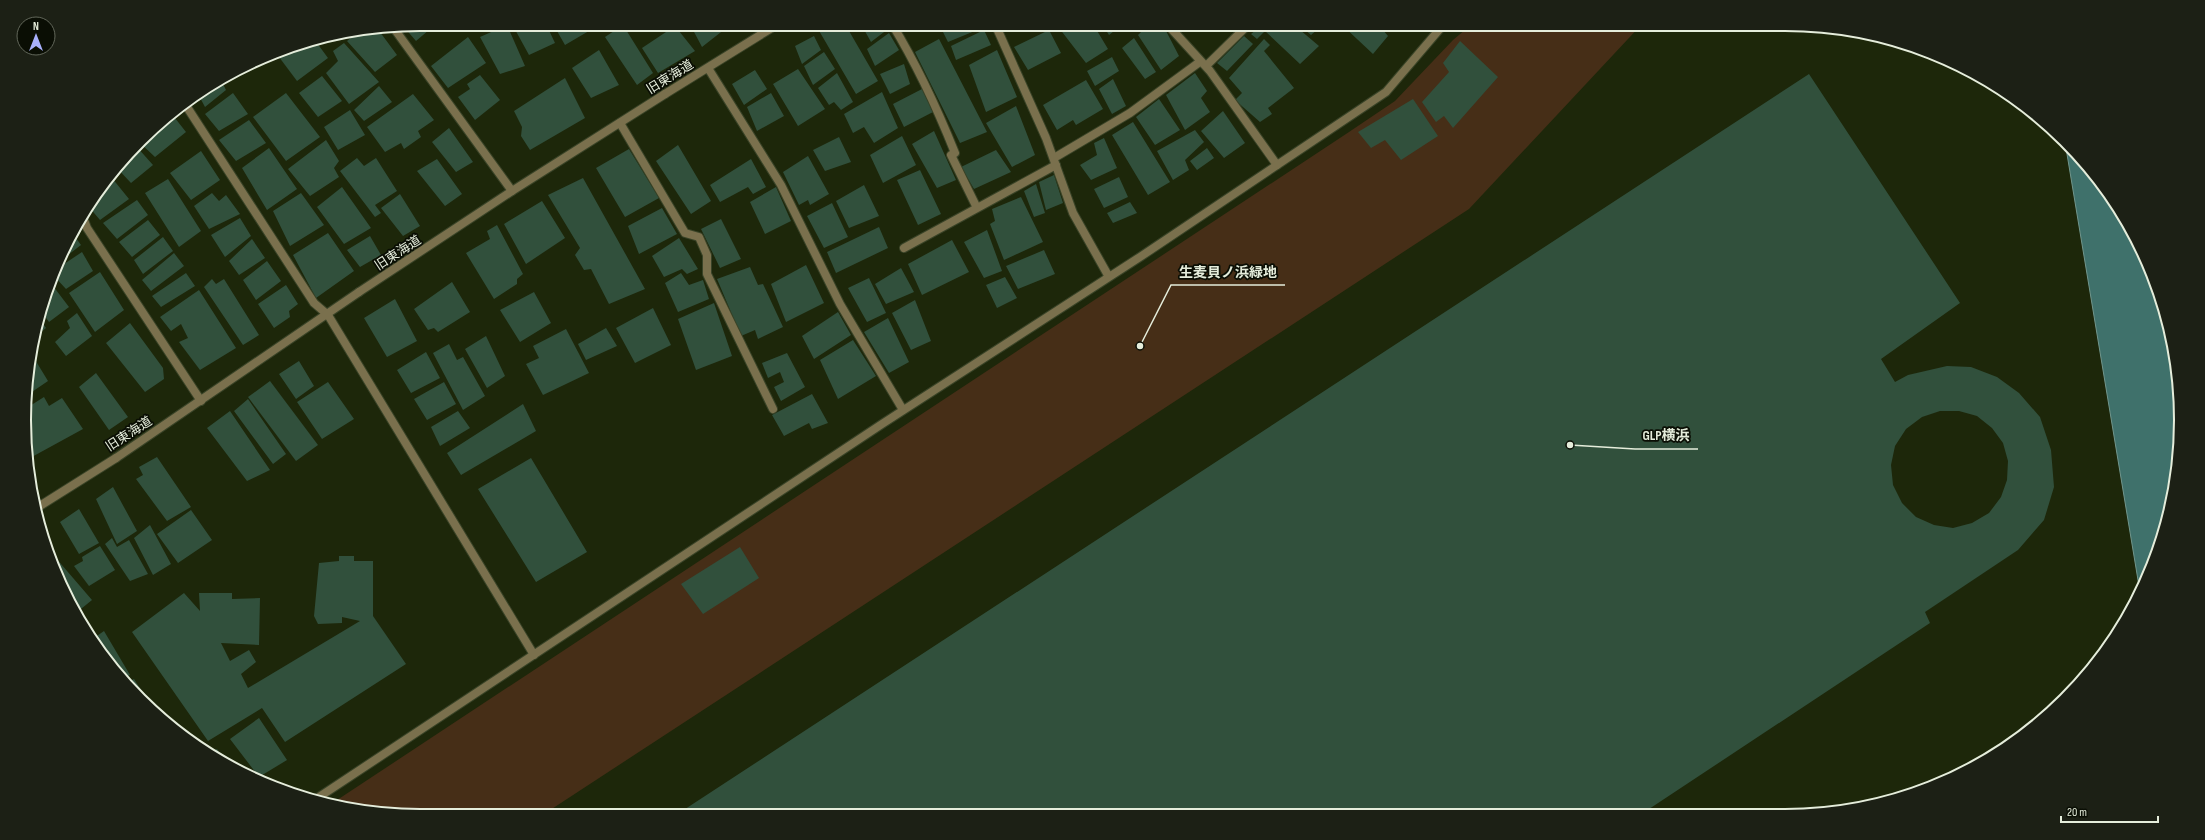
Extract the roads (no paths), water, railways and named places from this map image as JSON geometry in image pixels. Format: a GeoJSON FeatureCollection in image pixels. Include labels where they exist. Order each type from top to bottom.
{"type":"FeatureCollection","features":[{"type":"Feature","properties":{"kind":"street","name":"旧東海道"},"geometry":{"type":"LineString","coordinates":[[40,506],[116,458],[328,315],[359,292],[512,190],[767,31]]}},
{"type":"Feature","properties":{"kind":"street"},"geometry":{"type":"LineString","coordinates":[[896,31],[907,49],[942,121],[954,153],[951,155],[977,208]]}},
{"type":"Feature","properties":{"kind":"street"},"geometry":{"type":"LineString","coordinates":[[998,31],[1055,162],[1073,213],[1109,277]]}},
{"type":"Feature","properties":{"kind":"street"},"geometry":{"type":"LineString","coordinates":[[1173,31],[1204,64],[1277,165]]}},
{"type":"Feature","properties":{"kind":"street"},"geometry":{"type":"LineString","coordinates":[[904,248],[977,208],[1055,162],[1204,64],[1241,31]]}},
{"type":"Feature","properties":{"kind":"street"},"geometry":{"type":"LineString","coordinates":[[320,796],[903,410],[1109,277],[1386,92],[1437,31]]}},
{"type":"Feature","properties":{"kind":"street"},"geometry":{"type":"LineString","coordinates":[[396,32],[512,190]]}},
{"type":"Feature","properties":{"kind":"street"},"geometry":{"type":"LineString","coordinates":[[708,68],[781,185],[840,304],[903,410]]}},
{"type":"Feature","properties":{"kind":"street"},"geometry":{"type":"LineString","coordinates":[[188,108],[314,303],[328,315],[534,655]]}},
{"type":"Feature","properties":{"kind":"street"},"geometry":{"type":"LineString","coordinates":[[620,123],[686,233],[699,237],[707,255],[707,274],[773,409]]}},
{"type":"Feature","properties":{"kind":"street"},"geometry":{"type":"LineString","coordinates":[[85,222],[87,228],[201,401]]}},
{"type":"Feature","properties":{"kind":"water"},"geometry":{"type":"Polygon","coordinates":[[[2067,153],[2094,183],[2122,226],[2134,248],[2153,295],[2167,344],[2171,369],[2174,420],[2171,471],[2161,521],[2138,582],[2067,153]]]}},
{"type":"Feature","properties":{"kind":"place","name":"生麦貝ノ浜緑地"},"geometry":{"type":"Point","coordinates":[1140,346]}},
{"type":"Feature","properties":{"kind":"place","name":"GLP横浜"},"geometry":{"type":"Point","coordinates":[1570,445]}}]}
